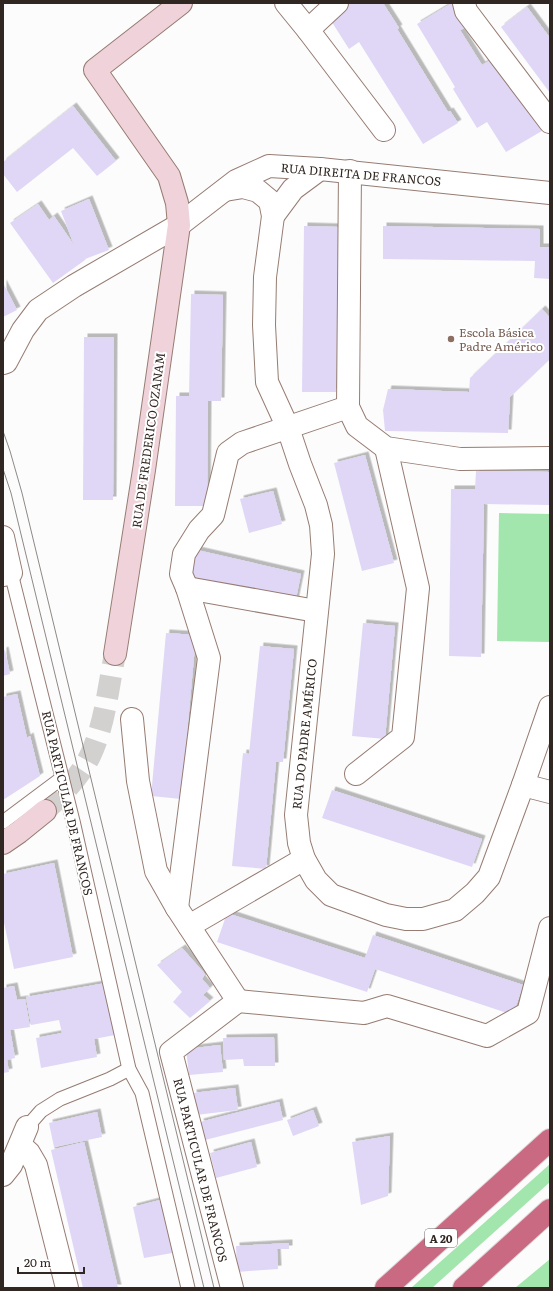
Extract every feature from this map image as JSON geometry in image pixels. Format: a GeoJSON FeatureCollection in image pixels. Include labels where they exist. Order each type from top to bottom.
{"type":"FeatureCollection","features":[{"type":"Feature","properties":{"kind":"highway","name":"A 20"},"geometry":{"type":"LineString","coordinates":[[386,1288],[550,1140]]}},
{"type":"Feature","properties":{"kind":"highway"},"geometry":{"type":"LineString","coordinates":[[464,1288],[550,1210]]}},
{"type":"Feature","properties":{"kind":"main road","name":"RUA DE FREDERICO OZANAM"},"geometry":{"type":"LineString","coordinates":[[115,654],[145,462],[179,225],[177,202],[169,176],[95,70],[181,3]]}},
{"type":"Feature","properties":{"kind":"main road"},"geometry":{"type":"LineString","coordinates":[[3,843],[45,811]]}},
{"type":"Feature","properties":{"kind":"street"},"geometry":{"type":"LineString","coordinates":[[286,3],[384,130]]}},
{"type":"Feature","properties":{"kind":"street"},"geometry":{"type":"LineString","coordinates":[[308,30],[337,3]]}},
{"type":"Feature","properties":{"kind":"street"},"geometry":{"type":"LineString","coordinates":[[464,3],[466,11],[550,122]]}},
{"type":"Feature","properties":{"kind":"street","name":"RUA DIREITA DE FRANCOS"},"geometry":{"type":"LineString","coordinates":[[3,363],[6,362],[23,330],[38,310],[74,286],[179,225],[236,181],[269,166],[350,171],[550,193]]}},
{"type":"Feature","properties":{"kind":"street"},"geometry":{"type":"LineString","coordinates":[[273,216],[293,190],[320,169]]}},
{"type":"Feature","properties":{"kind":"street"},"geometry":{"type":"LineString","coordinates":[[350,171],[348,407],[357,426],[386,448],[460,459],[550,458]]}},
{"type":"Feature","properties":{"kind":"street","name":"RUA DO PADRE AMÉRICO"},"geometry":{"type":"LineString","coordinates":[[225,190],[243,187],[258,191],[270,201],[273,216],[265,277],[264,325],[267,382],[288,428],[316,505],[321,525],[323,554],[296,815],[299,843],[304,859],[316,880],[331,895],[386,915],[406,919],[423,919],[455,910],[475,893],[489,877],[550,707]]}},
{"type":"Feature","properties":{"kind":"street"},"geometry":{"type":"LineString","coordinates":[[177,908],[209,658],[187,588],[181,574],[184,554],[199,530],[213,515],[228,453],[242,443],[348,407]]}},
{"type":"Feature","properties":{"kind":"street"},"geometry":{"type":"LineString","coordinates":[[356,774],[403,737],[418,588],[386,448]]}},
{"type":"Feature","properties":{"kind":"street","name":"RUA PARTICULAR DE FRANCOS"},"geometry":{"type":"LineString","coordinates":[[3,537],[7,574]]}},
{"type":"Feature","properties":{"kind":"street"},"geometry":{"type":"LineString","coordinates":[[187,588],[316,611]]}},
{"type":"Feature","properties":{"kind":"street"},"geometry":{"type":"LineString","coordinates":[[132,719],[138,781],[156,871],[177,908],[238,1001],[364,1013],[387,1006],[487,1036],[528,1013],[550,928]]}},
{"type":"Feature","properties":{"kind":"street"},"geometry":{"type":"LineString","coordinates":[[523,785],[550,792]]}},
{"type":"Feature","properties":{"kind":"street"},"geometry":{"type":"LineString","coordinates":[[189,926],[304,859]]}},
{"type":"Feature","properties":{"kind":"street","name":"RUA PARTICULAR DE FRANCOS"},"geometry":{"type":"LineString","coordinates":[[232,1288],[171,1052],[238,1001]]}},
{"type":"Feature","properties":{"kind":"street"},"geometry":{"type":"LineString","coordinates":[[3,1175],[11,1165],[24,1136]]}},
{"type":"Feature","properties":{"kind":"street"},"geometry":{"type":"LineString","coordinates":[[24,1136],[29,1153],[36,1165],[67,1288]]}},
{"type":"Feature","properties":{"kind":"lane","name":"RUA PARTICULAR DE FRANCOS"},"geometry":{"type":"LineString","coordinates":[[7,574],[62,778],[129,1069],[142,1093],[188,1288]]}},
{"type":"Feature","properties":{"kind":"lane"},"geometry":{"type":"LineString","coordinates":[[3,822],[62,778]]}},
{"type":"Feature","properties":{"kind":"lane"},"geometry":{"type":"LineString","coordinates":[[24,1136],[41,1111],[60,1099],[110,1079],[129,1069]]}},
{"type":"Feature","properties":{"kind":"green space"},"geometry":{"type":"Polygon","coordinates":[[[499,513],[550,514],[550,642],[497,641],[499,513]]]}},
{"type":"Feature","properties":{"kind":"green space"},"geometry":{"type":"Polygon","coordinates":[[[550,1164],[550,1182],[432,1288],[411,1288],[550,1164]]]}},
{"type":"Feature","properties":{"kind":"green space"},"geometry":{"type":"Polygon","coordinates":[[[550,1259],[550,1288],[515,1288],[550,1259]]]}},
{"type":"Feature","properties":{"kind":"building"},"geometry":{"type":"Polygon","coordinates":[[[349,3],[383,3],[399,28],[397,29],[448,112],[450,111],[458,123],[423,144],[359,42],[349,49],[328,16],[349,3]]]}},
{"type":"Feature","properties":{"kind":"building"},"geometry":{"type":"Polygon","coordinates":[[[452,3],[467,27],[460,30],[482,65],[496,57],[547,128],[506,152],[487,122],[477,128],[453,89],[455,87],[417,24],[452,3]]]}},
{"type":"Feature","properties":{"kind":"building"},"geometry":{"type":"Polygon","coordinates":[[[527,7],[550,38],[550,93],[501,27],[527,7]]]}},
{"type":"Feature","properties":{"kind":"building"},"geometry":{"type":"Polygon","coordinates":[[[73,106],[116,161],[97,176],[73,148],[17,192],[3,174],[3,162],[73,106]]]}},
{"type":"Feature","properties":{"kind":"building"},"geometry":{"type":"Polygon","coordinates":[[[89,199],[109,250],[85,259],[53,283],[10,223],[38,204],[49,220],[54,216],[74,245],[61,211],[89,199]]]}},
{"type":"Feature","properties":{"kind":"building"},"geometry":{"type":"Polygon","coordinates":[[[304,226],[338,227],[336,392],[302,392],[304,226]]]}},
{"type":"Feature","properties":{"kind":"building"},"geometry":{"type":"Polygon","coordinates":[[[383,226],[540,229],[540,247],[550,247],[550,279],[534,278],[535,261],[383,259],[383,226]]]}},
{"type":"Feature","properties":{"kind":"building"},"geometry":{"type":"Polygon","coordinates":[[[3,283],[17,310],[3,317],[3,283]]]}},
{"type":"Feature","properties":{"kind":"building"},"geometry":{"type":"Polygon","coordinates":[[[191,294],[223,295],[221,401],[208,401],[207,506],[175,506],[176,396],[189,396],[191,294]]]}},
{"type":"Feature","properties":{"kind":"building"},"geometry":{"type":"Polygon","coordinates":[[[542,309],[550,318],[550,359],[510,397],[508,433],[385,431],[383,410],[388,389],[469,392],[470,378],[542,309]]]}},
{"type":"Feature","properties":{"kind":"building"},"geometry":{"type":"Polygon","coordinates":[[[84,337],[114,337],[113,500],[83,500],[84,337]]]}},
{"type":"Feature","properties":{"kind":"building"},"geometry":{"type":"Polygon","coordinates":[[[365,455],[394,563],[362,571],[334,463],[365,455]]]}},
{"type":"Feature","properties":{"kind":"building"},"geometry":{"type":"Polygon","coordinates":[[[476,471],[550,472],[550,505],[484,504],[481,657],[449,656],[451,489],[475,489],[476,471]]]}},
{"type":"Feature","properties":{"kind":"building"},"geometry":{"type":"Polygon","coordinates":[[[273,491],[282,524],[249,533],[240,499],[273,491]]]}},
{"type":"Feature","properties":{"kind":"building"},"geometry":{"type":"Polygon","coordinates":[[[197,550],[301,574],[295,603],[190,580],[197,550]]]}},
{"type":"Feature","properties":{"kind":"building"},"geometry":{"type":"Polygon","coordinates":[[[363,623],[395,626],[385,739],[352,736],[363,623]]]}},
{"type":"Feature","properties":{"kind":"building"},"geometry":{"type":"Polygon","coordinates":[[[166,633],[196,635],[181,799],[151,796],[166,633]]]}},
{"type":"Feature","properties":{"kind":"building"},"geometry":{"type":"Polygon","coordinates":[[[260,646],[294,649],[283,762],[276,762],[266,869],[232,866],[243,753],[249,754],[260,646]]]}},
{"type":"Feature","properties":{"kind":"building"},"geometry":{"type":"Polygon","coordinates":[[[5,650],[10,674],[3,676],[3,651],[5,650]]]}},
{"type":"Feature","properties":{"kind":"building"},"geometry":{"type":"Polygon","coordinates":[[[17,694],[27,738],[30,736],[40,776],[3,800],[3,697],[17,694]]]}},
{"type":"Feature","properties":{"kind":"building"},"geometry":{"type":"Polygon","coordinates":[[[332,790],[482,839],[472,867],[322,818],[332,790]]]}},
{"type":"Feature","properties":{"kind":"building"},"geometry":{"type":"Polygon","coordinates":[[[54,863],[73,957],[14,969],[3,918],[3,874],[54,863]]]}},
{"type":"Feature","properties":{"kind":"building"},"geometry":{"type":"Polygon","coordinates":[[[227,913],[365,958],[373,935],[523,985],[513,1015],[375,969],[367,992],[217,942],[227,913]]]}},
{"type":"Feature","properties":{"kind":"building"},"geometry":{"type":"Polygon","coordinates":[[[182,948],[205,974],[202,979],[210,988],[203,995],[210,1001],[190,1018],[173,1002],[182,992],[157,965],[182,948]]]}},
{"type":"Feature","properties":{"kind":"building"},"geometry":{"type":"Polygon","coordinates":[[[106,983],[115,1035],[94,1039],[97,1057],[41,1068],[36,1038],[62,1033],[59,1020],[31,1025],[26,997],[106,983]]]}},
{"type":"Feature","properties":{"kind":"building"},"geometry":{"type":"Polygon","coordinates":[[[14,986],[17,1000],[25,999],[30,1027],[10,1030],[15,1058],[7,1060],[9,1072],[3,1073],[3,988],[14,986]]]}},
{"type":"Feature","properties":{"kind":"building"},"geometry":{"type":"Polygon","coordinates":[[[274,1037],[275,1066],[244,1066],[243,1059],[224,1060],[223,1038],[274,1037]]]}},
{"type":"Feature","properties":{"kind":"building"},"geometry":{"type":"Polygon","coordinates":[[[220,1045],[223,1072],[189,1075],[186,1049],[220,1045]]]}},
{"type":"Feature","properties":{"kind":"building"},"geometry":{"type":"Polygon","coordinates":[[[235,1088],[238,1110],[196,1115],[193,1093],[235,1088]]]}},
{"type":"Feature","properties":{"kind":"building"},"geometry":{"type":"Polygon","coordinates":[[[279,1102],[283,1120],[205,1140],[200,1122],[279,1102]]]}},
{"type":"Feature","properties":{"kind":"building"},"geometry":{"type":"Polygon","coordinates":[[[313,1110],[319,1126],[293,1136],[287,1120],[313,1110]]]}},
{"type":"Feature","properties":{"kind":"building"},"geometry":{"type":"Polygon","coordinates":[[[97,1112],[102,1137],[54,1147],[49,1123],[97,1112]]]}},
{"type":"Feature","properties":{"kind":"building"},"geometry":{"type":"Polygon","coordinates":[[[390,1136],[388,1196],[361,1205],[352,1142],[390,1136]]]}},
{"type":"Feature","properties":{"kind":"building"},"geometry":{"type":"Polygon","coordinates":[[[84,1142],[118,1288],[83,1288],[51,1150],[84,1142]]]}},
{"type":"Feature","properties":{"kind":"building"},"geometry":{"type":"Polygon","coordinates":[[[251,1142],[257,1167],[216,1178],[210,1153],[251,1142]]]}},
{"type":"Feature","properties":{"kind":"building"},"geometry":{"type":"Polygon","coordinates":[[[164,1199],[178,1252],[144,1258],[133,1207],[164,1199]]]}},
{"type":"Feature","properties":{"kind":"building"},"geometry":{"type":"Polygon","coordinates":[[[289,1243],[289,1249],[277,1249],[278,1269],[237,1272],[236,1246],[289,1243]]]}},
{"type":"Feature","properties":{"kind":"tunnel"},"geometry":{"type":"LineString","coordinates":[[45,811],[75,779],[90,756],[103,719],[115,654]]}},
{"type":"Feature","properties":{"kind":"tram line"},"geometry":{"type":"LineString","coordinates":[[3,431],[22,493],[214,1288]]}},
{"type":"Feature","properties":{"kind":"tram line"},"geometry":{"type":"LineString","coordinates":[[3,469],[11,493],[204,1288]]}},
{"type":"Feature","properties":{"kind":"place","name":"Escola Básica Padre Américo"},"geometry":{"type":"Point","coordinates":[451,339]}}]}
